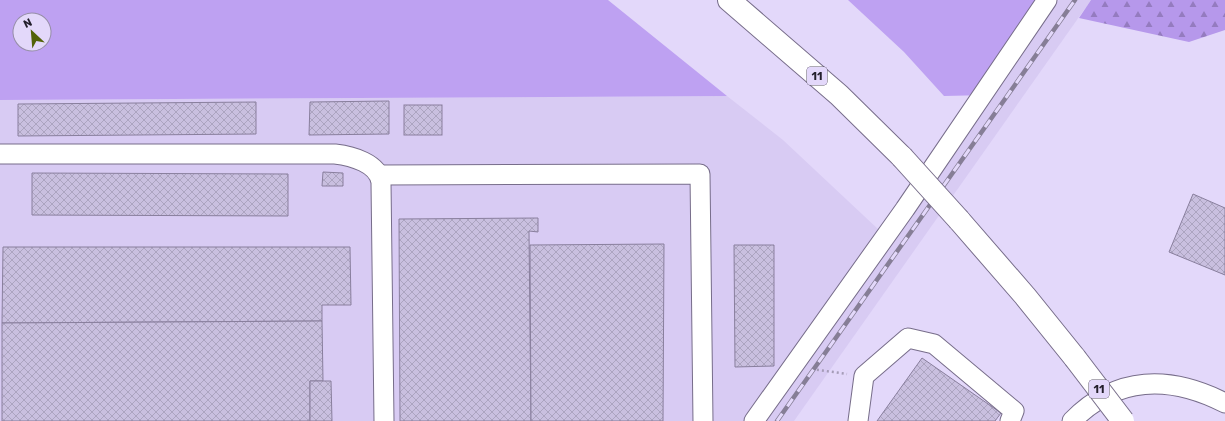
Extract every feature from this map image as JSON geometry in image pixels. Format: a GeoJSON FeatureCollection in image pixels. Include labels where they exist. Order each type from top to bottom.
{"type":"FeatureCollection","features":[{"type":"Feature","properties":{"kind":"main road","name":"11"},"geometry":{"type":"LineString","coordinates":[[729,0],[839,95],[902,157],[1025,296],[1123,421]]}},
{"type":"Feature","properties":{"kind":"street"},"geometry":{"type":"LineString","coordinates":[[754,421],[905,209],[1047,0]]}},
{"type":"Feature","properties":{"kind":"street"},"geometry":{"type":"LineString","coordinates":[[0,154],[335,154],[350,156],[360,160],[380,174],[700,174],[703,421]]}},
{"type":"Feature","properties":{"kind":"street"},"geometry":{"type":"LineString","coordinates":[[380,174],[384,421]]}},
{"type":"Feature","properties":{"kind":"street"},"geometry":{"type":"LineString","coordinates":[[858,421],[864,376],[908,338],[934,344],[1014,411],[1010,421]]}},
{"type":"Feature","properties":{"kind":"street"},"geometry":{"type":"LineString","coordinates":[[1072,421],[1081,412],[1111,393],[1126,387],[1143,384],[1160,383],[1178,385],[1209,394],[1225,402]]}},
{"type":"Feature","properties":{"kind":"path"},"geometry":{"type":"LineString","coordinates":[[806,367],[813,370],[864,376]]}},
{"type":"Feature","properties":{"kind":"shaded area"},"geometry":{"type":"Polygon","coordinates":[[[0,0],[608,0],[727,96],[0,100],[0,0]]]}},
{"type":"Feature","properties":{"kind":"shaded area"},"geometry":{"type":"Polygon","coordinates":[[[848,0],[1054,0],[988,95],[944,96],[904,52],[848,0]]]}},
{"type":"Feature","properties":{"kind":"shaded area"},"geometry":{"type":"Polygon","coordinates":[[[1059,0],[1091,0],[794,421],[762,421],[1059,0]]]}},
{"type":"Feature","properties":{"kind":"shaded area"},"geometry":{"type":"Polygon","coordinates":[[[727,96],[783,140],[879,230],[745,421],[0,421],[0,100],[727,96]]]}},
{"type":"Feature","properties":{"kind":"green space"},"geometry":{"type":"Polygon","coordinates":[[[1091,0],[1225,0],[1225,30],[1189,42],[1079,18],[1091,0]]]}},
{"type":"Feature","properties":{"kind":"building"},"geometry":{"type":"Polygon","coordinates":[[[389,101],[389,134],[309,135],[310,102],[389,101]]]}},
{"type":"Feature","properties":{"kind":"building"},"geometry":{"type":"Polygon","coordinates":[[[256,102],[256,134],[18,136],[18,104],[256,102]]]}},
{"type":"Feature","properties":{"kind":"building"},"geometry":{"type":"Polygon","coordinates":[[[404,105],[442,105],[442,135],[404,135],[404,105]]]}},
{"type":"Feature","properties":{"kind":"building"},"geometry":{"type":"Polygon","coordinates":[[[323,172],[343,173],[343,186],[322,186],[323,172]]]}},
{"type":"Feature","properties":{"kind":"building"},"geometry":{"type":"Polygon","coordinates":[[[32,173],[288,174],[288,216],[32,215],[32,173]]]}},
{"type":"Feature","properties":{"kind":"building"},"geometry":{"type":"Polygon","coordinates":[[[1193,194],[1225,208],[1225,275],[1169,252],[1193,194]]]}},
{"type":"Feature","properties":{"kind":"building"},"geometry":{"type":"Polygon","coordinates":[[[538,218],[538,232],[529,231],[531,421],[400,421],[399,219],[538,218]]]}},
{"type":"Feature","properties":{"kind":"building"},"geometry":{"type":"Polygon","coordinates":[[[664,244],[663,421],[531,421],[530,245],[664,244]]]}},
{"type":"Feature","properties":{"kind":"building"},"geometry":{"type":"Polygon","coordinates":[[[734,245],[774,245],[774,366],[735,367],[734,245]]]}},
{"type":"Feature","properties":{"kind":"building"},"geometry":{"type":"Polygon","coordinates":[[[3,247],[350,247],[351,305],[322,305],[322,321],[2,323],[3,247]]]}},
{"type":"Feature","properties":{"kind":"building"},"geometry":{"type":"Polygon","coordinates":[[[322,321],[323,381],[310,381],[310,421],[2,421],[2,323],[322,321]]]}},
{"type":"Feature","properties":{"kind":"building"},"geometry":{"type":"Polygon","coordinates":[[[922,358],[1001,413],[995,421],[877,421],[922,358]]]}},
{"type":"Feature","properties":{"kind":"building"},"geometry":{"type":"Polygon","coordinates":[[[310,381],[331,381],[332,421],[310,421],[310,381]]]}},
{"type":"Feature","properties":{"kind":"railway"},"geometry":{"type":"LineString","coordinates":[[777,421],[1075,0]]}}]}
